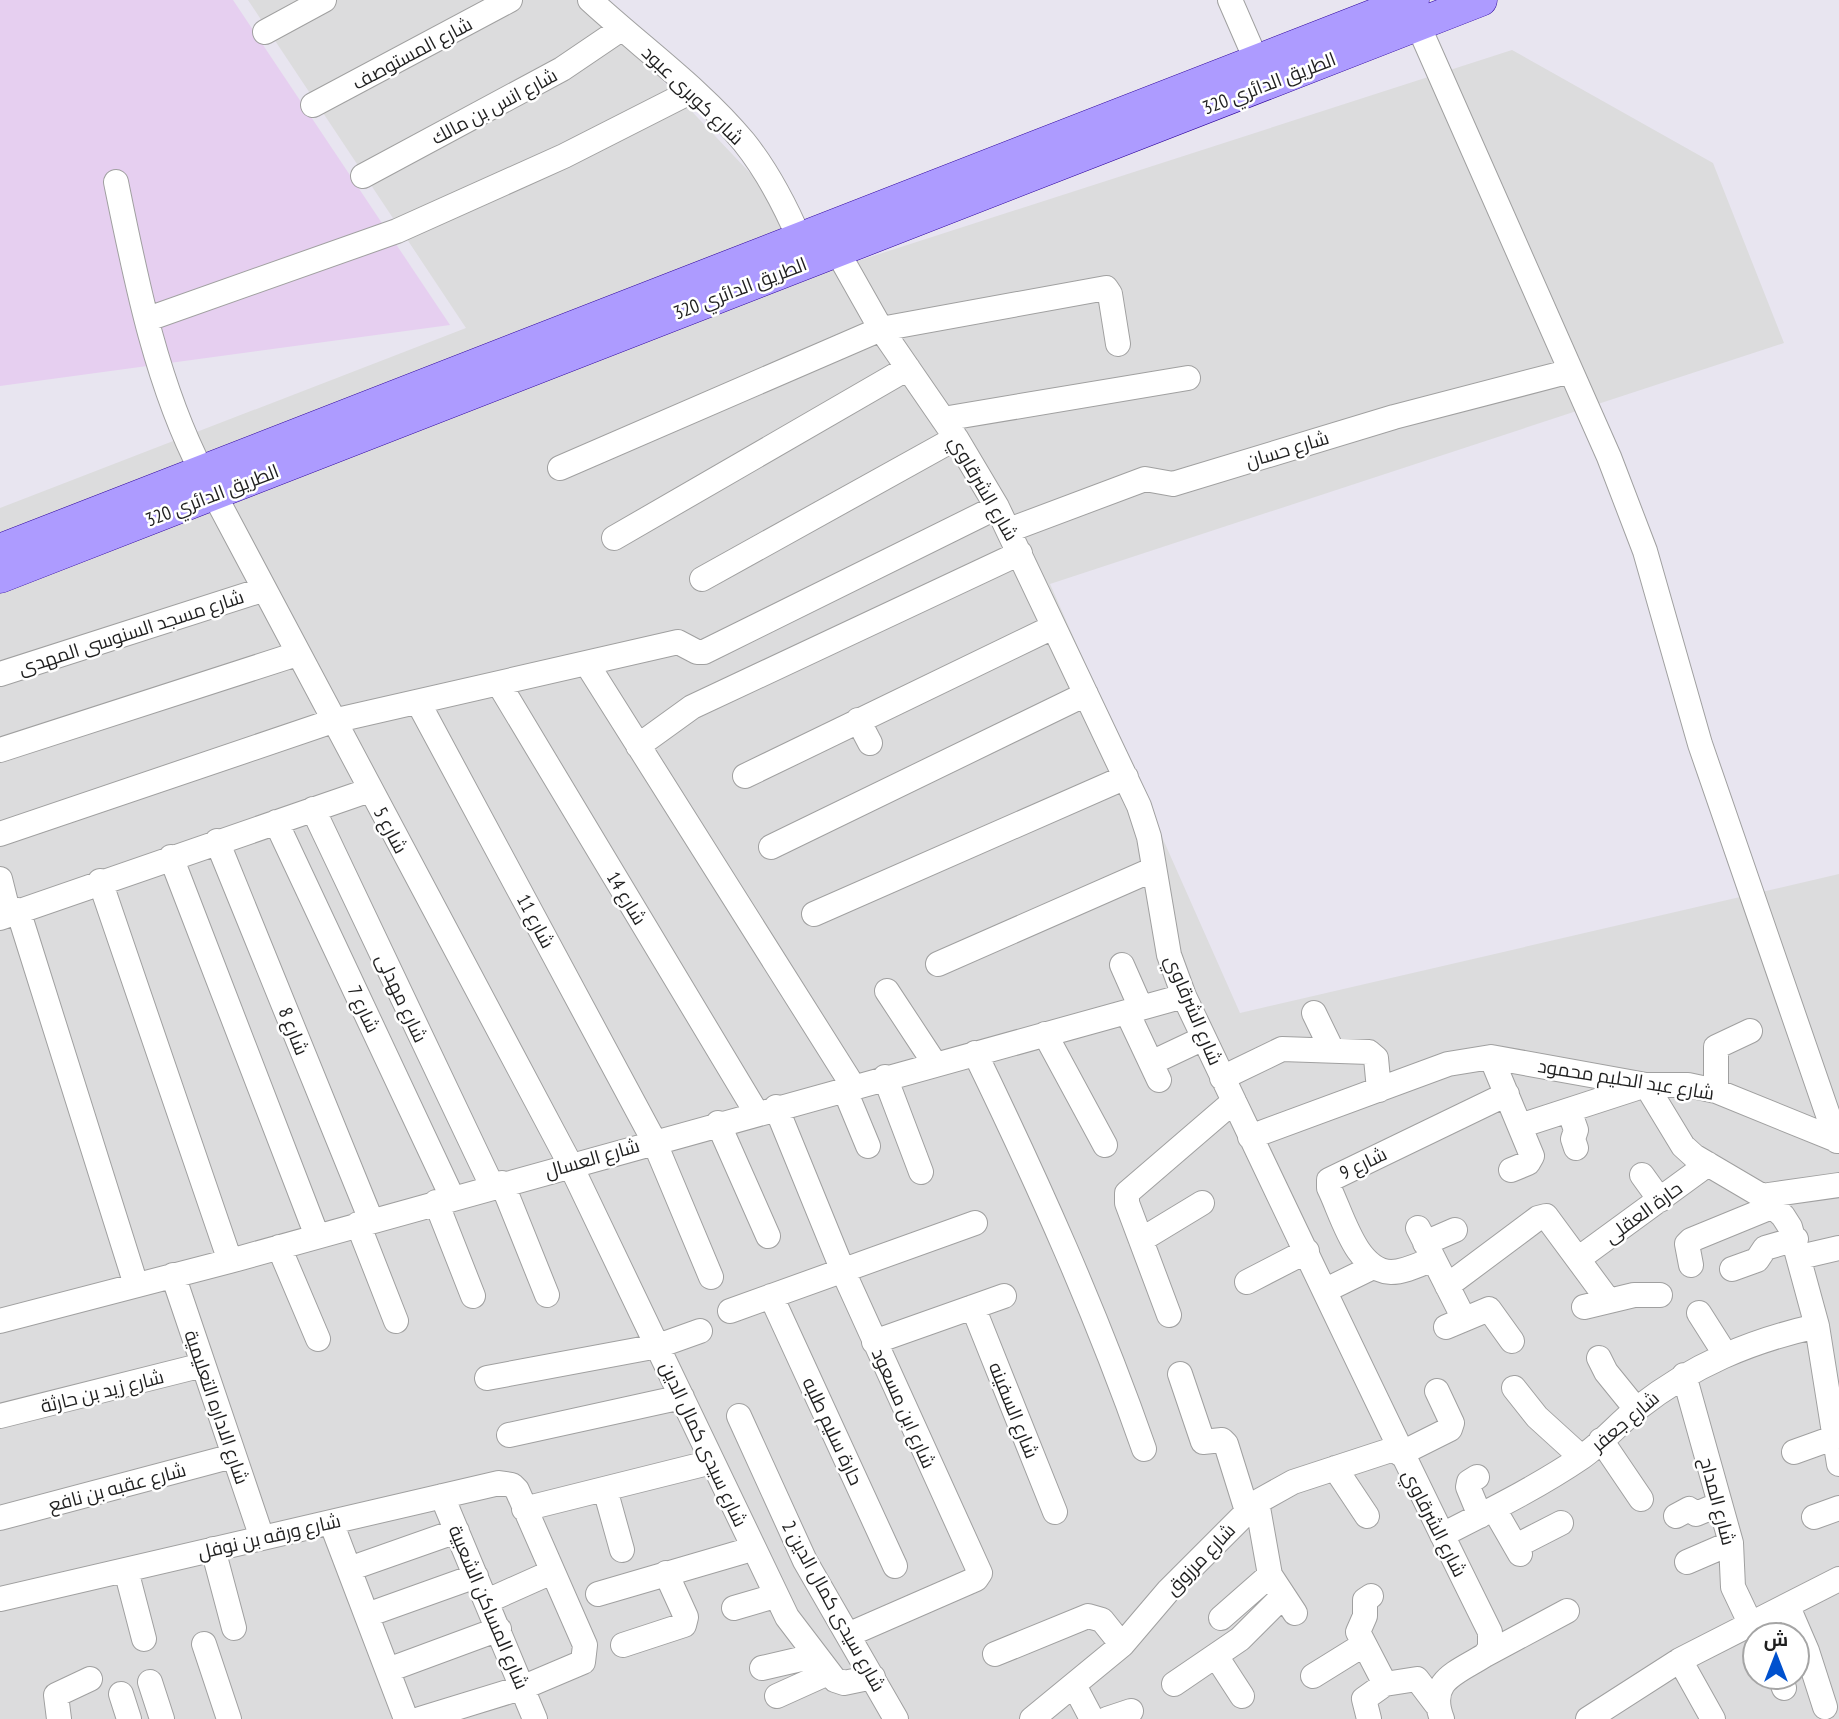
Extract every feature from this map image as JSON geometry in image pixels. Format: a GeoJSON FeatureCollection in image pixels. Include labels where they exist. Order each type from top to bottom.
{"type":"FeatureCollection","features":[{"type":"Feature","properties":{"kind":"main road","name":"الطريق الدائري 320"},"geometry":{"type":"LineString","coordinates":[[0,550],[208,483],[837,251],[1257,62],[1416,12],[1481,0]]}},
{"type":"Feature","properties":{"kind":"main road","name":"الطريق الدائري 320"},"geometry":{"type":"LineString","coordinates":[[0,577],[208,483],[800,240],[1058,153],[1416,12]]}},
{"type":"Feature","properties":{"kind":"street"},"geometry":{"type":"LineString","coordinates":[[265,32],[324,0]]}},
{"type":"Feature","properties":{"kind":"street","name":"شارع المستوصف"},"geometry":{"type":"LineString","coordinates":[[313,105],[510,0]]}},
{"type":"Feature","properties":{"kind":"street","name":"شارع كوبرى عبود"},"geometry":{"type":"LineString","coordinates":[[590,0],[719,115],[758,162],[785,204],[800,240]]}},
{"type":"Feature","properties":{"kind":"street"},"geometry":{"type":"LineString","coordinates":[[1230,0],[1257,62]]}},
{"type":"Feature","properties":{"kind":"street"},"geometry":{"type":"LineString","coordinates":[[1416,12],[1572,371],[1645,551],[1700,744],[1838,1141]]}},
{"type":"Feature","properties":{"kind":"street","name":"شارع انس بن مالك"},"geometry":{"type":"LineString","coordinates":[[363,176],[562,69],[621,29]]}},
{"type":"Feature","properties":{"kind":"street"},"geometry":{"type":"LineString","coordinates":[[148,318],[397,231],[564,156],[692,90]]}},
{"type":"Feature","properties":{"kind":"street","name":"شارع 5"},"geometry":{"type":"LineString","coordinates":[[116,182],[148,318],[180,429],[262,590],[569,1164]]}},
{"type":"Feature","properties":{"kind":"street","name":"شارع الشرقاوي"},"geometry":{"type":"LineString","coordinates":[[837,251],[881,329],[950,428],[998,507],[1126,777],[1143,816],[1169,955],[1184,996],[1326,1290],[1399,1451],[1490,1632],[1492,1640],[1485,1655]]}},
{"type":"Feature","properties":{"kind":"street"},"geometry":{"type":"LineString","coordinates":[[559,468],[881,329],[1105,288],[1110,294],[1118,344]]}},
{"type":"Feature","properties":{"kind":"street"},"geometry":{"type":"LineString","coordinates":[[614,538],[908,368]]}},
{"type":"Feature","properties":{"kind":"street","name":"شارع حسان"},"geometry":{"type":"LineString","coordinates":[[1009,530],[1145,479],[1172,484],[1394,417],[1572,371]]}},
{"type":"Feature","properties":{"kind":"street"},"geometry":{"type":"LineString","coordinates":[[702,579],[950,428],[1188,378]]}},
{"type":"Feature","properties":{"kind":"street"},"geometry":{"type":"LineString","coordinates":[[0,835],[333,721],[678,642],[697,652],[704,652],[998,507]]}},
{"type":"Feature","properties":{"kind":"street"},"geometry":{"type":"LineString","coordinates":[[638,746],[664,725],[702,702],[1020,552]]}},
{"type":"Feature","properties":{"kind":"street","name":"شارع مسجد السنوسى المهدى"},"geometry":{"type":"LineString","coordinates":[[0,674],[262,590]]}},
{"type":"Feature","properties":{"kind":"street"},"geometry":{"type":"LineString","coordinates":[[746,776],[1053,627]]}},
{"type":"Feature","properties":{"kind":"street"},"geometry":{"type":"LineString","coordinates":[[0,750],[297,654]]}},
{"type":"Feature","properties":{"kind":"street"},"geometry":{"type":"LineString","coordinates":[[587,664],[848,1087],[868,1146]]}},
{"type":"Feature","properties":{"kind":"street","name":"شارع 14"},"geometry":{"type":"LineString","coordinates":[[499,684],[766,1110]]}},
{"type":"Feature","properties":{"kind":"street"},"geometry":{"type":"LineString","coordinates":[[771,847],[1086,694]]}},
{"type":"Feature","properties":{"kind":"street","name":"شارع 11"},"geometry":{"type":"LineString","coordinates":[[418,702],[654,1141],[711,1277]]}},
{"type":"Feature","properties":{"kind":"street"},"geometry":{"type":"LineString","coordinates":[[858,720],[870,743]]}},
{"type":"Feature","properties":{"kind":"street"},"geometry":{"type":"LineString","coordinates":[[814,914],[1126,777]]}},
{"type":"Feature","properties":{"kind":"street"},"geometry":{"type":"LineString","coordinates":[[9,914],[370,790]]}},
{"type":"Feature","properties":{"kind":"street","name":"شارع مهدلى"},"geometry":{"type":"LineString","coordinates":[[313,809],[497,1185],[547,1295]]}},
{"type":"Feature","properties":{"kind":"street","name":"شارع 7"},"geometry":{"type":"LineString","coordinates":[[276,822],[444,1199],[473,1296]]}},
{"type":"Feature","properties":{"kind":"street","name":"شارع 8"},"geometry":{"type":"LineString","coordinates":[[217,841],[365,1222],[396,1321]]}},
{"type":"Feature","properties":{"kind":"street"},"geometry":{"type":"LineString","coordinates":[[171,857],[317,1236]]}},
{"type":"Feature","properties":{"kind":"street"},"geometry":{"type":"LineString","coordinates":[[938,964],[1154,869]]}},
{"type":"Feature","properties":{"kind":"street"},"geometry":{"type":"LineString","coordinates":[[0,879],[9,914],[136,1285]]}},
{"type":"Feature","properties":{"kind":"street"},"geometry":{"type":"LineString","coordinates":[[100,881],[230,1261]]}},
{"type":"Feature","properties":{"kind":"street"},"geometry":{"type":"LineString","coordinates":[[1122,965],[1155,1072],[1204,1038]]}},
{"type":"Feature","properties":{"kind":"street"},"geometry":{"type":"LineString","coordinates":[[887,991],[935,1064]]}},
{"type":"Feature","properties":{"kind":"street","name":"شارع العسال"},"geometry":{"type":"LineString","coordinates":[[0,1321],[230,1261],[569,1164],[1184,996]]}},
{"type":"Feature","properties":{"kind":"street"},"geometry":{"type":"LineString","coordinates":[[1314,1013],[1332,1050]]}},
{"type":"Feature","properties":{"kind":"street"},"geometry":{"type":"LineString","coordinates":[[1716,1091],[1716,1047],[1750,1031]]}},
{"type":"Feature","properties":{"kind":"street"},"geometry":{"type":"LineString","coordinates":[[1045,1034],[1105,1145]]}},
{"type":"Feature","properties":{"kind":"street"},"geometry":{"type":"LineString","coordinates":[[1222,1078],[1282,1049],[1373,1053],[1379,1090]]}},
{"type":"Feature","properties":{"kind":"street"},"geometry":{"type":"LineString","coordinates":[[975,1053],[1065,1245],[1114,1362],[1144,1449]]}},
{"type":"Feature","properties":{"kind":"street"},"geometry":{"type":"LineString","coordinates":[[1491,1057],[1532,1156],[1528,1163],[1511,1170]]}},
{"type":"Feature","properties":{"kind":"street","name":"شارع عبد الحليم محمود"},"geometry":{"type":"LineString","coordinates":[[1250,1137],[1448,1064],[1491,1057],[1646,1085],[1688,1085],[1716,1091],[1838,1141]]}},
{"type":"Feature","properties":{"kind":"street"},"geometry":{"type":"LineString","coordinates":[[885,1077],[921,1172]]}},
{"type":"Feature","properties":{"kind":"street"},"geometry":{"type":"LineString","coordinates":[[1520,1126],[1646,1085],[1683,1146],[1768,1201],[1798,1248],[1832,1384],[1836,1447],[1794,1452]]}},
{"type":"Feature","properties":{"kind":"street","name":"شارع 9"},"geometry":{"type":"LineString","coordinates":[[1373,1267],[1361,1254],[1329,1188],[1329,1180],[1507,1094]]}},
{"type":"Feature","properties":{"kind":"street"},"geometry":{"type":"LineString","coordinates":[[1169,1315],[1127,1203],[1127,1193],[1234,1101]]}},
{"type":"Feature","properties":{"kind":"street","name":"شارع ابن مسعود"},"geometry":{"type":"LineString","coordinates":[[766,1110],[843,1271],[980,1573],[976,1578],[849,1634]]}},
{"type":"Feature","properties":{"kind":"street"},"geometry":{"type":"LineString","coordinates":[[1569,1110],[1577,1132],[1573,1139],[1576,1148]]}},
{"type":"Feature","properties":{"kind":"street"},"geometry":{"type":"LineString","coordinates":[[718,1123],[768,1236]]}},
{"type":"Feature","properties":{"kind":"street","name":"شارع سيدى كمال الدين"},"geometry":{"type":"LineString","coordinates":[[569,1164],[682,1396],[775,1596],[821,1664]]}},
{"type":"Feature","properties":{"kind":"street","name":"حارة العقلى"},"geometry":{"type":"LineString","coordinates":[[1578,1259],[1708,1164]]}},
{"type":"Feature","properties":{"kind":"street"},"geometry":{"type":"LineString","coordinates":[[1642,1175],[1660,1200]]}},
{"type":"Feature","properties":{"kind":"street"},"geometry":{"type":"LineString","coordinates":[[1692,1265],[1687,1244],[1691,1240],[1768,1201],[1839,1185]]}},
{"type":"Feature","properties":{"kind":"street"},"geometry":{"type":"LineString","coordinates":[[1141,1240],[1202,1203]]}},
{"type":"Feature","properties":{"kind":"street"},"geometry":{"type":"LineString","coordinates":[[1447,1286],[1542,1216],[1548,1219],[1608,1300]]}},
{"type":"Feature","properties":{"kind":"street"},"geometry":{"type":"LineString","coordinates":[[730,1311],[975,1223]]}},
{"type":"Feature","properties":{"kind":"street"},"geometry":{"type":"LineString","coordinates":[[1326,1290],[1373,1267],[1394,1272],[1426,1243],[1455,1230]]}},
{"type":"Feature","properties":{"kind":"street"},"geometry":{"type":"LineString","coordinates":[[1426,1243],[1447,1286],[1455,1323],[1489,1309],[1512,1341]]}},
{"type":"Feature","properties":{"kind":"street"},"geometry":{"type":"LineString","coordinates":[[279,1247],[318,1339]]}},
{"type":"Feature","properties":{"kind":"street"},"geometry":{"type":"LineString","coordinates":[[1732,1269],[1757,1260],[1765,1248],[1839,1248]]}},
{"type":"Feature","properties":{"kind":"street"},"geometry":{"type":"LineString","coordinates":[[1247,1282],[1307,1251]]}},
{"type":"Feature","properties":{"kind":"street","name":"شارع الاداره التعليمية"},"geometry":{"type":"LineString","coordinates":[[173,1275],[262,1538]]}},
{"type":"Feature","properties":{"kind":"street"},"geometry":{"type":"LineString","coordinates":[[1584,1307],[1608,1300],[1660,1295]]}},
{"type":"Feature","properties":{"kind":"street","name":"حارة سليم طلبه"},"geometry":{"type":"LineString","coordinates":[[771,1296],[895,1566]]}},
{"type":"Feature","properties":{"kind":"street"},"geometry":{"type":"LineString","coordinates":[[874,1342],[1004,1296]]}},
{"type":"Feature","properties":{"kind":"street","name":"شارع السفينه"},"geometry":{"type":"LineString","coordinates":[[973,1307],[1055,1512]]}},
{"type":"Feature","properties":{"kind":"street"},"geometry":{"type":"LineString","coordinates":[[1699,1312],[1725,1354]]}},
{"type":"Feature","properties":{"kind":"street","name":"شارع جعفر"},"geometry":{"type":"LineString","coordinates":[[1442,1535],[1488,1512],[1581,1457],[1636,1409],[1684,1375],[1725,1354],[1775,1335],[1817,1326]]}},
{"type":"Feature","properties":{"kind":"street"},"geometry":{"type":"LineString","coordinates":[[487,1378],[658,1346],[699,1331]]}},
{"type":"Feature","properties":{"kind":"street"},"geometry":{"type":"LineString","coordinates":[[1599,1357],[1606,1373],[1636,1409]]}},
{"type":"Feature","properties":{"kind":"street","name":"شارع زيد بن حارثة"},"geometry":{"type":"LineString","coordinates":[[0,1416],[203,1366]]}},
{"type":"Feature","properties":{"kind":"street"},"geometry":{"type":"LineString","coordinates":[[1174,1684],[1216,1656],[1262,1619],[1289,1605],[1269,1575],[1252,1506],[1226,1444],[1222,1440],[1203,1442],[1180,1374]]}},
{"type":"Feature","properties":{"kind":"street","name":"شارع المداح"},"geometry":{"type":"LineString","coordinates":[[1684,1375],[1731,1543],[1733,1587],[1752,1621]]}},
{"type":"Feature","properties":{"kind":"street","name":"شارع مرزوق"},"geometry":{"type":"LineString","coordinates":[[1031,1719],[1122,1644],[1168,1591],[1252,1506],[1274,1490],[1335,1468],[1399,1451],[1450,1429],[1452,1423],[1437,1391]]}},
{"type":"Feature","properties":{"kind":"street"},"geometry":{"type":"LineString","coordinates":[[509,1435],[682,1396]]}},
{"type":"Feature","properties":{"kind":"street"},"geometry":{"type":"LineString","coordinates":[[1529,1407],[1581,1457]]}},
{"type":"Feature","properties":{"kind":"street","name":"شارع سيدى كمال الدين 2"},"geometry":{"type":"LineString","coordinates":[[739,1416],[805,1561],[896,1719]]}},
{"type":"Feature","properties":{"kind":"street"},"geometry":{"type":"LineString","coordinates":[[1601,1440],[1641,1499]]}},
{"type":"Feature","properties":{"kind":"street","name":"شارع عقبه بن نافع"},"geometry":{"type":"LineString","coordinates":[[0,1518],[233,1457]]}},
{"type":"Feature","properties":{"kind":"street"},"geometry":{"type":"LineString","coordinates":[[524,1509],[712,1462]]}},
{"type":"Feature","properties":{"kind":"street"},"geometry":{"type":"LineString","coordinates":[[1335,1468],[1367,1516]]}},
{"type":"Feature","properties":{"kind":"street"},"geometry":{"type":"LineString","coordinates":[[1476,1477],[1469,1482],[1468,1487],[1518,1550],[1561,1523]]}},
{"type":"Feature","properties":{"kind":"street","name":"شارع ورقه بن نوفل"},"geometry":{"type":"LineString","coordinates":[[0,1599],[505,1483],[517,1490],[586,1654],[576,1668],[524,1687]]}},
{"type":"Feature","properties":{"kind":"street"},"geometry":{"type":"LineString","coordinates":[[606,1489],[622,1550]]}},
{"type":"Feature","properties":{"kind":"street","name":"شارع المساكن الشعبية"},"geometry":{"type":"LineString","coordinates":[[442,1496],[524,1687],[535,1719]]}},
{"type":"Feature","properties":{"kind":"street"},"geometry":{"type":"LineString","coordinates":[[1676,1516],[1689,1509],[1698,1514],[1720,1504]]}},
{"type":"Feature","properties":{"kind":"street"},"geometry":{"type":"LineString","coordinates":[[1814,1517],[1839,1508]]}},
{"type":"Feature","properties":{"kind":"street"},"geometry":{"type":"LineString","coordinates":[[331,1522],[406,1719]]}},
{"type":"Feature","properties":{"kind":"street"},"geometry":{"type":"LineString","coordinates":[[349,1569],[457,1531]]}},
{"type":"Feature","properties":{"kind":"street"},"geometry":{"type":"LineString","coordinates":[[1688,1562],[1731,1543]]}},
{"type":"Feature","properties":{"kind":"street"},"geometry":{"type":"LineString","coordinates":[[213,1549],[234,1628]]}},
{"type":"Feature","properties":{"kind":"street"},"geometry":{"type":"LineString","coordinates":[[598,1594],[752,1549]]}},
{"type":"Feature","properties":{"kind":"street"},"geometry":{"type":"LineString","coordinates":[[126,1570],[144,1639]]}},
{"type":"Feature","properties":{"kind":"street"},"geometry":{"type":"LineString","coordinates":[[487,1601],[552,1572]]}},
{"type":"Feature","properties":{"kind":"street"},"geometry":{"type":"LineString","coordinates":[[623,1645],[684,1625],[686,1617],[666,1573]]}},
{"type":"Feature","properties":{"kind":"street"},"geometry":{"type":"LineString","coordinates":[[1221,1618],[1269,1575]]}},
{"type":"Feature","properties":{"kind":"street"},"geometry":{"type":"LineString","coordinates":[[366,1615],[476,1576]]}},
{"type":"Feature","properties":{"kind":"street"},"geometry":{"type":"LineString","coordinates":[[1767,1621],[1839,1580]]}},
{"type":"Feature","properties":{"kind":"street"},"geometry":{"type":"LineString","coordinates":[[734,1608],[775,1596]]}},
{"type":"Feature","properties":{"kind":"street"},"geometry":{"type":"LineString","coordinates":[[1371,1596],[1365,1600],[1365,1616],[1359,1632],[1363,1645],[1385,1684]]}},
{"type":"Feature","properties":{"kind":"street"},"geometry":{"type":"LineString","coordinates":[[1788,1607],[1807,1651],[1825,1707]]}},
{"type":"Feature","properties":{"kind":"street"},"geometry":{"type":"LineString","coordinates":[[1439,1712],[1436,1694],[1440,1685],[1485,1655],[1567,1611]]}},
{"type":"Feature","properties":{"kind":"street"},"geometry":{"type":"LineString","coordinates":[[995,1654],[1088,1616],[1102,1620],[1122,1644]]}},
{"type":"Feature","properties":{"kind":"street"},"geometry":{"type":"LineString","coordinates":[[388,1670],[499,1629]]}},
{"type":"Feature","properties":{"kind":"street"},"geometry":{"type":"LineString","coordinates":[[1588,1719],[1680,1660],[1741,1634]]}},
{"type":"Feature","properties":{"kind":"street"},"geometry":{"type":"LineString","coordinates":[[204,1644],[229,1719]]}},
{"type":"Feature","properties":{"kind":"street"},"geometry":{"type":"LineString","coordinates":[[1313,1676],[1363,1645]]}},
{"type":"Feature","properties":{"kind":"street"},"geometry":{"type":"LineString","coordinates":[[1216,1656],[1242,1696]]}},
{"type":"Feature","properties":{"kind":"street"},"geometry":{"type":"LineString","coordinates":[[1680,1660],[1713,1719]]}},
{"type":"Feature","properties":{"kind":"street"},"geometry":{"type":"LineString","coordinates":[[777,1696],[821,1664]]}},
{"type":"Feature","properties":{"kind":"street"},"geometry":{"type":"LineString","coordinates":[[762,1668],[821,1664],[844,1683],[873,1676]]}},
{"type":"Feature","properties":{"kind":"street"},"geometry":{"type":"LineString","coordinates":[[59,1719],[56,1695],[90,1679]]}},
{"type":"Feature","properties":{"kind":"street"},"geometry":{"type":"LineString","coordinates":[[1369,1719],[1364,1699],[1385,1684],[1417,1679],[1439,1712]]}},
{"type":"Feature","properties":{"kind":"street"},"geometry":{"type":"LineString","coordinates":[[150,1682],[162,1719]]}},
{"type":"Feature","properties":{"kind":"street"},"geometry":{"type":"LineString","coordinates":[[1074,1685],[1092,1719]]}},
{"type":"Feature","properties":{"kind":"street"},"geometry":{"type":"LineString","coordinates":[[420,1719],[524,1687]]}},
{"type":"Feature","properties":{"kind":"street"},"geometry":{"type":"LineString","coordinates":[[121,1694],[129,1719]]}},
{"type":"Feature","properties":{"kind":"street"},"geometry":{"type":"LineString","coordinates":[[1107,1719],[1131,1711]]}},
{"type":"Feature","properties":{"kind":"shaded area"},"geometry":{"type":"Polygon","coordinates":[[[0,0],[233,0],[450,325],[0,386],[0,0]]]}},
{"type":"Feature","properties":{"kind":"shaded area"},"geometry":{"type":"Polygon","coordinates":[[[248,0],[578,0],[646,63],[839,267],[1512,50],[1713,163],[1784,343],[1050,584],[1240,1013],[1839,874],[1839,1719],[0,1719],[0,508],[466,328],[248,0]]]}}]}
